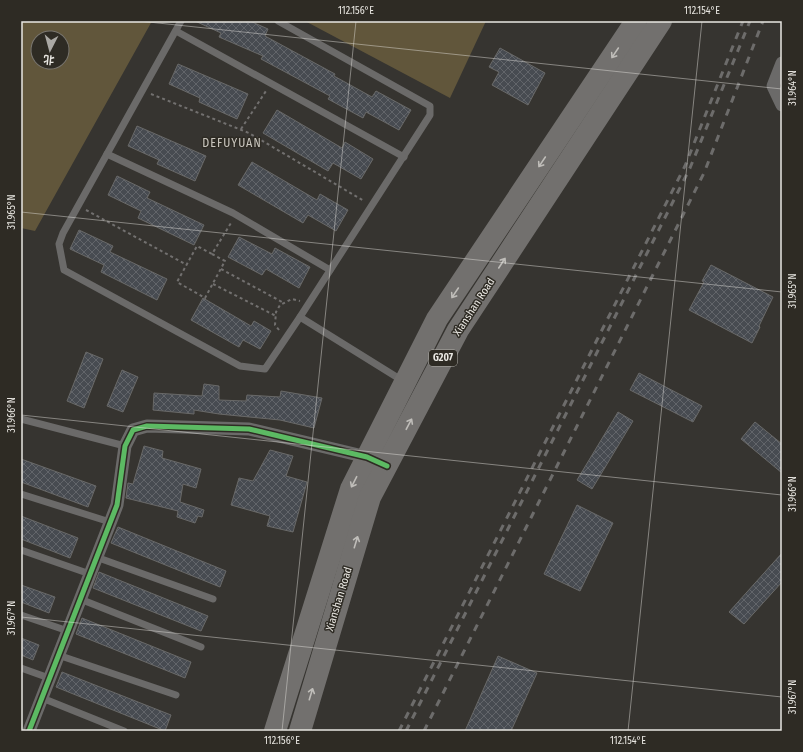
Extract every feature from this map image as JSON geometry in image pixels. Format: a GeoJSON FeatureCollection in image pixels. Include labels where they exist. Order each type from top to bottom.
{"type":"FeatureCollection","features":[{"type":"Feature","properties":{"kind":"highway","name":"Xianshan Road"},"geometry":{"type":"LineString","coordinates":[[275,731],[351,489],[437,319],[636,21]]}},
{"type":"Feature","properties":{"kind":"highway","name":"Xianshan Road"},"geometry":{"type":"LineString","coordinates":[[300,731],[370,497],[458,330],[661,21]]}},
{"type":"Feature","properties":{"kind":"street"},"geometry":{"type":"LineString","coordinates":[[782,63],[773,86],[782,105]]}},
{"type":"Feature","properties":{"kind":"street"},"geometry":{"type":"LineString","coordinates":[[29,731],[117,505],[125,446],[133,430],[147,426],[249,429],[367,457],[386,466]]}},
{"type":"Feature","properties":{"kind":"lane"},"geometry":{"type":"LineString","coordinates":[[181,21],[63,233],[59,244],[64,270],[240,366],[265,369],[430,115],[430,106],[278,21]]}},
{"type":"Feature","properties":{"kind":"lane"},"geometry":{"type":"LineString","coordinates":[[176,31],[404,157]]}},
{"type":"Feature","properties":{"kind":"lane"},"geometry":{"type":"LineString","coordinates":[[107,154],[236,215],[330,270]]}},
{"type":"Feature","properties":{"kind":"lane"},"geometry":{"type":"LineString","coordinates":[[300,317],[405,382]]}},
{"type":"Feature","properties":{"kind":"lane"},"geometry":{"type":"LineString","coordinates":[[21,419],[125,446]]}},
{"type":"Feature","properties":{"kind":"lane"},"geometry":{"type":"LineString","coordinates":[[21,494],[110,522]]}},
{"type":"Feature","properties":{"kind":"lane"},"geometry":{"type":"LineString","coordinates":[[21,550],[90,574]]}},
{"type":"Feature","properties":{"kind":"lane"},"geometry":{"type":"LineString","coordinates":[[96,557],[213,599]]}},
{"type":"Feature","properties":{"kind":"lane"},"geometry":{"type":"LineString","coordinates":[[80,599],[201,647]]}},
{"type":"Feature","properties":{"kind":"lane"},"geometry":{"type":"LineString","coordinates":[[21,615],[68,631]]}},
{"type":"Feature","properties":{"kind":"lane"},"geometry":{"type":"LineString","coordinates":[[58,654],[176,695]]}},
{"type":"Feature","properties":{"kind":"lane"},"geometry":{"type":"LineString","coordinates":[[21,668],[49,678]]}},
{"type":"Feature","properties":{"kind":"lane"},"geometry":{"type":"LineString","coordinates":[[42,698],[124,731]]}},
{"type":"Feature","properties":{"kind":"path"},"geometry":{"type":"LineString","coordinates":[[241,130],[272,84]]}},
{"type":"Feature","properties":{"kind":"path"},"geometry":{"type":"LineString","coordinates":[[142,90],[249,133],[372,206]]}},
{"type":"Feature","properties":{"kind":"path"},"geometry":{"type":"LineString","coordinates":[[78,205],[187,265]]}},
{"type":"Feature","properties":{"kind":"path"},"geometry":{"type":"LineString","coordinates":[[212,254],[236,215]]}},
{"type":"Feature","properties":{"kind":"path"},"geometry":{"type":"LineString","coordinates":[[197,246],[212,254],[225,261],[205,298],[177,282],[197,246]]}},
{"type":"Feature","properties":{"kind":"path"},"geometry":{"type":"LineString","coordinates":[[221,269],[284,303]]}},
{"type":"Feature","properties":{"kind":"path"},"geometry":{"type":"LineString","coordinates":[[213,284],[276,316]]}},
{"type":"Feature","properties":{"kind":"path"},"geometry":{"type":"LineString","coordinates":[[285,339],[275,325],[276,312],[280,305],[292,299],[309,303]]}},
{"type":"Feature","properties":{"kind":"shaded area"},"geometry":{"type":"Polygon","coordinates":[[[21,21],[152,21],[35,231],[21,228],[21,21]]]}},
{"type":"Feature","properties":{"kind":"shaded area"},"geometry":{"type":"Polygon","coordinates":[[[305,21],[486,21],[450,98],[305,21]]]}},
{"type":"Feature","properties":{"kind":"building"},"geometry":{"type":"Polygon","coordinates":[[[195,21],[250,21],[268,29],[265,36],[335,74],[334,76],[372,97],[376,91],[411,110],[399,130],[366,112],[363,118],[328,99],[330,96],[261,59],[263,56],[219,37],[221,33],[195,21]]]}},
{"type":"Feature","properties":{"kind":"building"},"geometry":{"type":"Polygon","coordinates":[[[500,48],[545,73],[528,105],[492,85],[499,72],[489,67],[500,48]]]}},
{"type":"Feature","properties":{"kind":"building"},"geometry":{"type":"Polygon","coordinates":[[[178,64],[248,94],[237,119],[199,102],[200,98],[169,84],[178,64]]]}},
{"type":"Feature","properties":{"kind":"building"},"geometry":{"type":"Polygon","coordinates":[[[277,110],[342,148],[345,142],[373,159],[361,179],[333,163],[328,171],[263,133],[277,110]]]}},
{"type":"Feature","properties":{"kind":"building"},"geometry":{"type":"Polygon","coordinates":[[[137,126],[206,156],[195,181],[157,164],[159,160],[128,146],[137,126]]]}},
{"type":"Feature","properties":{"kind":"building"},"geometry":{"type":"Polygon","coordinates":[[[252,162],[317,200],[320,194],[348,210],[336,231],[308,215],[303,223],[238,185],[252,162]]]}},
{"type":"Feature","properties":{"kind":"building"},"geometry":{"type":"Polygon","coordinates":[[[117,176],[150,192],[147,198],[204,225],[194,245],[138,218],[141,211],[108,195],[117,176]]]}},
{"type":"Feature","properties":{"kind":"building"},"geometry":{"type":"Polygon","coordinates":[[[79,230],[113,246],[110,252],[167,279],[157,300],[101,272],[104,265],[70,249],[79,230]]]}},
{"type":"Feature","properties":{"kind":"building"},"geometry":{"type":"Polygon","coordinates":[[[239,237],[272,254],[275,248],[310,267],[299,288],[266,269],[262,275],[228,257],[239,237]]]}},
{"type":"Feature","properties":{"kind":"building"},"geometry":{"type":"Polygon","coordinates":[[[711,265],[773,297],[752,343],[689,310],[711,265]]]}},
{"type":"Feature","properties":{"kind":"building"},"geometry":{"type":"Polygon","coordinates":[[[203,298],[251,326],[254,321],[271,331],[260,349],[243,340],[239,347],[191,320],[203,298]]]}},
{"type":"Feature","properties":{"kind":"building"},"geometry":{"type":"Polygon","coordinates":[[[86,352],[103,359],[84,408],[67,401],[86,352]]]}},
{"type":"Feature","properties":{"kind":"building"},"geometry":{"type":"Polygon","coordinates":[[[122,370],[138,377],[123,412],[107,406],[122,370]]]}},
{"type":"Feature","properties":{"kind":"building"},"geometry":{"type":"Polygon","coordinates":[[[639,373],[702,406],[693,422],[630,390],[639,373]]]}},
{"type":"Feature","properties":{"kind":"building"},"geometry":{"type":"Polygon","coordinates":[[[204,384],[219,386],[219,400],[246,401],[247,395],[280,397],[281,391],[322,398],[314,428],[280,420],[194,410],[194,414],[153,410],[154,393],[202,396],[204,384]]]}},
{"type":"Feature","properties":{"kind":"building"},"geometry":{"type":"Polygon","coordinates":[[[618,412],[633,421],[592,489],[577,480],[618,412]]]}},
{"type":"Feature","properties":{"kind":"building"},"geometry":{"type":"Polygon","coordinates":[[[755,422],[782,444],[782,473],[741,439],[755,422]]]}},
{"type":"Feature","properties":{"kind":"building"},"geometry":{"type":"Polygon","coordinates":[[[144,446],[163,451],[162,458],[201,469],[196,488],[183,484],[180,502],[204,510],[202,517],[198,516],[195,523],[177,517],[178,511],[126,498],[128,483],[133,484],[144,446]]]}},
{"type":"Feature","properties":{"kind":"building"},"geometry":{"type":"Polygon","coordinates":[[[270,450],[293,456],[286,476],[307,482],[293,532],[267,526],[270,516],[231,505],[239,478],[253,481],[270,450]]]}},
{"type":"Feature","properties":{"kind":"building"},"geometry":{"type":"Polygon","coordinates":[[[21,459],[96,486],[88,507],[21,482],[21,459]]]}},
{"type":"Feature","properties":{"kind":"building"},"geometry":{"type":"Polygon","coordinates":[[[577,505],[613,523],[580,591],[544,574],[577,505]]]}},
{"type":"Feature","properties":{"kind":"building"},"geometry":{"type":"Polygon","coordinates":[[[21,516],[78,538],[70,558],[21,539],[21,516]]]}},
{"type":"Feature","properties":{"kind":"building"},"geometry":{"type":"Polygon","coordinates":[[[118,527],[226,571],[220,587],[111,543],[118,527]]]}},
{"type":"Feature","properties":{"kind":"building"},"geometry":{"type":"Polygon","coordinates":[[[782,553],[782,582],[744,624],[729,612],[782,553]]]}},
{"type":"Feature","properties":{"kind":"building"},"geometry":{"type":"Polygon","coordinates":[[[99,572],[208,616],[201,631],[93,588],[99,572]]]}},
{"type":"Feature","properties":{"kind":"building"},"geometry":{"type":"Polygon","coordinates":[[[21,585],[55,597],[49,613],[21,602],[21,585]]]}},
{"type":"Feature","properties":{"kind":"building"},"geometry":{"type":"Polygon","coordinates":[[[82,618],[191,662],[185,678],[76,634],[82,618]]]}},
{"type":"Feature","properties":{"kind":"building"},"geometry":{"type":"Polygon","coordinates":[[[21,638],[39,645],[33,660],[21,655],[21,638]]]}},
{"type":"Feature","properties":{"kind":"building"},"geometry":{"type":"Polygon","coordinates":[[[498,656],[537,673],[511,731],[465,731],[498,656]]]}},
{"type":"Feature","properties":{"kind":"building"},"geometry":{"type":"Polygon","coordinates":[[[62,672],[171,715],[165,731],[56,687],[62,672]]]}},
{"type":"Feature","properties":{"kind":"railway"},"geometry":{"type":"LineString","coordinates":[[399,731],[685,166],[743,21]]}},
{"type":"Feature","properties":{"kind":"railway"},"geometry":{"type":"LineString","coordinates":[[406,731],[690,168],[750,21]]}},
{"type":"Feature","properties":{"kind":"railway"},"geometry":{"type":"LineString","coordinates":[[424,731],[704,173],[763,21]]}},
{"type":"Feature","properties":{"kind":"cycle path"},"geometry":{"type":"LineString","coordinates":[[29,731],[117,505],[125,446],[133,430],[147,426],[249,429],[367,457],[387,466]]}},
{"type":"Feature","properties":{"kind":"district","name":"DEFUYUAN"},"geometry":{"type":"Point","coordinates":[232,143]}}]}
